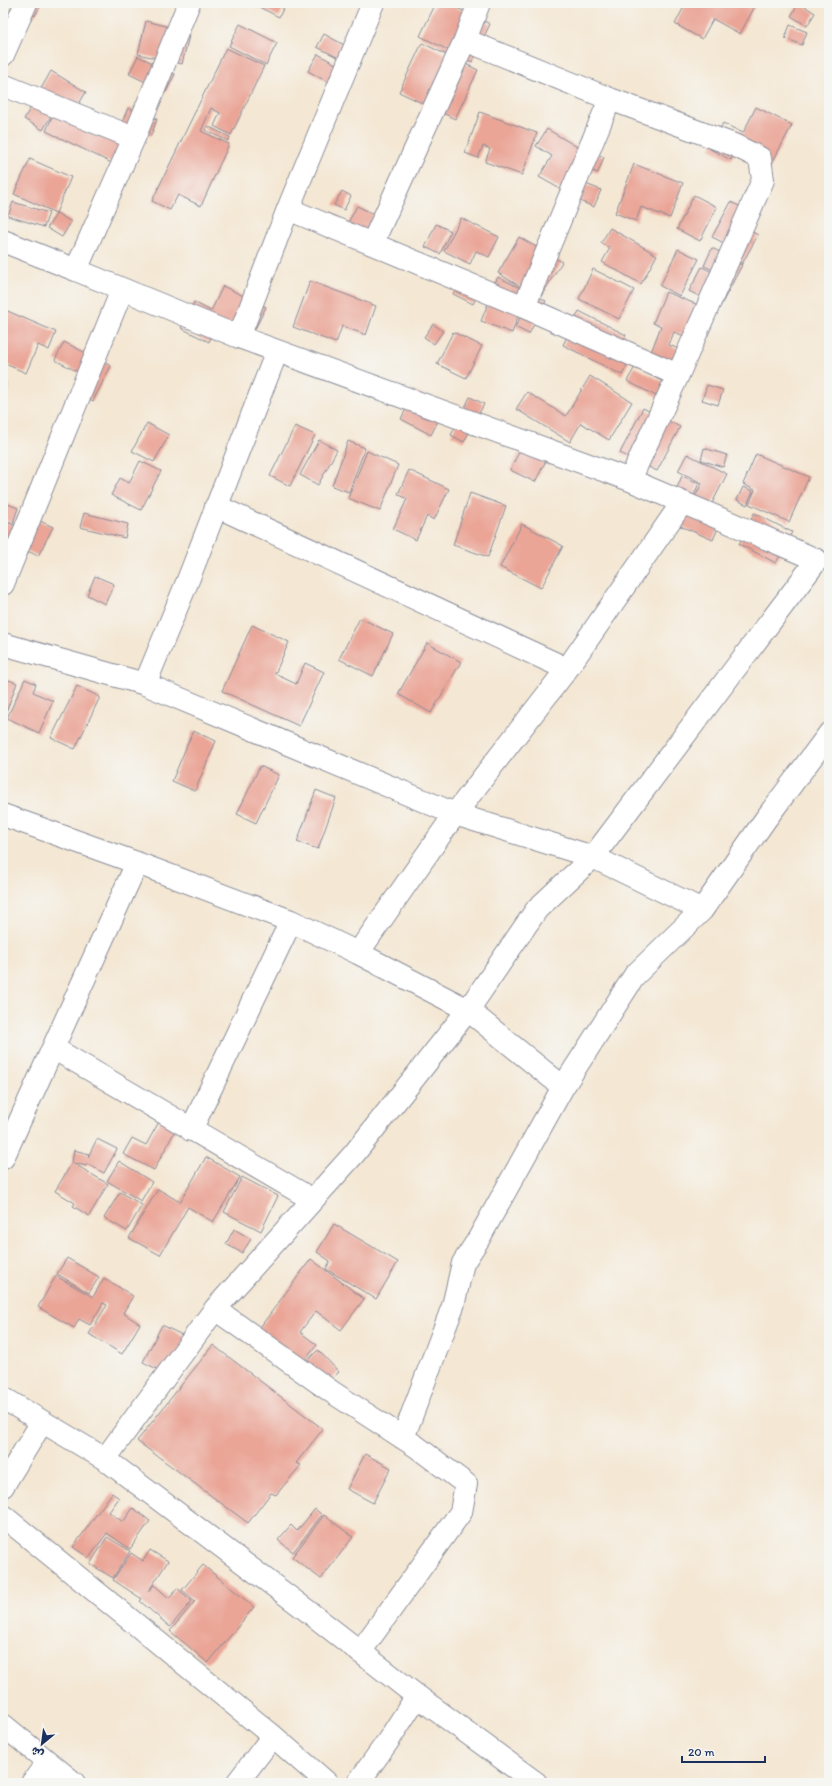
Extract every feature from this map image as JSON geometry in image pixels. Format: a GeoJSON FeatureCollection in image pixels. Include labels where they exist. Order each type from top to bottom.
{"type":"FeatureCollection","features":[{"type":"Feature","properties":{"kind":"street"},"geometry":{"type":"LineString","coordinates":[[3,55],[26,3]]}},
{"type":"Feature","properties":{"kind":"street"},"geometry":{"type":"LineString","coordinates":[[76,270],[134,138],[189,3]]}},
{"type":"Feature","properties":{"kind":"street"},"geometry":{"type":"LineString","coordinates":[[239,337],[288,209],[373,3]]}},
{"type":"Feature","properties":{"kind":"street"},"geometry":{"type":"LineString","coordinates":[[372,244],[465,40],[480,3]]}},
{"type":"Feature","properties":{"kind":"street"},"geometry":{"type":"LineString","coordinates":[[465,40],[610,99],[719,139],[760,158],[763,180],[678,375],[630,480]]}},
{"type":"Feature","properties":{"kind":"street"},"geometry":{"type":"LineString","coordinates":[[3,85],[134,138]]}},
{"type":"Feature","properties":{"kind":"street"},"geometry":{"type":"LineString","coordinates":[[524,307],[610,99]]}},
{"type":"Feature","properties":{"kind":"street"},"geometry":{"type":"LineString","coordinates":[[288,209],[524,307],[678,375]]}},
{"type":"Feature","properties":{"kind":"street"},"geometry":{"type":"LineString","coordinates":[[3,241],[239,337],[630,480],[823,563],[593,857],[537,909],[468,1010],[354,1154],[215,1309],[106,1460]]}},
{"type":"Feature","properties":{"kind":"street"},"geometry":{"type":"LineString","coordinates":[[3,584],[122,290]]}},
{"type":"Feature","properties":{"kind":"street"},"geometry":{"type":"LineString","coordinates":[[145,684],[277,351]]}},
{"type":"Feature","properties":{"kind":"street"},"geometry":{"type":"LineString","coordinates":[[358,953],[455,814],[568,669],[682,503]]}},
{"type":"Feature","properties":{"kind":"street"},"geometry":{"type":"LineString","coordinates":[[216,506],[568,669]]}},
{"type":"Feature","properties":{"kind":"street"},"geometry":{"type":"LineString","coordinates":[[3,644],[145,684],[455,814],[593,857],[702,910]]}},
{"type":"Feature","properties":{"kind":"street"},"geometry":{"type":"LineString","coordinates":[[403,1438],[453,1306],[463,1263],[478,1240],[563,1087],[635,975],[702,910],[765,820],[829,734]]}},
{"type":"Feature","properties":{"kind":"street"},"geometry":{"type":"LineString","coordinates":[[3,815],[137,862],[291,921],[358,953],[468,1010],[563,1087]]}},
{"type":"Feature","properties":{"kind":"street"},"geometry":{"type":"LineString","coordinates":[[3,1158],[137,862]]}},
{"type":"Feature","properties":{"kind":"street"},"geometry":{"type":"LineString","coordinates":[[191,1130],[291,921]]}},
{"type":"Feature","properties":{"kind":"street"},"geometry":{"type":"LineString","coordinates":[[52,1048],[313,1200]]}},
{"type":"Feature","properties":{"kind":"street"},"geometry":{"type":"LineString","coordinates":[[215,1309],[332,1392],[403,1438],[466,1484],[461,1512],[360,1652]]}},
{"type":"Feature","properties":{"kind":"street"},"geometry":{"type":"LineString","coordinates":[[3,1398],[106,1460],[417,1696],[536,1783]]}},
{"type":"Feature","properties":{"kind":"street"},"geometry":{"type":"LineString","coordinates":[[3,1486],[42,1422]]}},
{"type":"Feature","properties":{"kind":"street"},"geometry":{"type":"LineString","coordinates":[[3,1516],[273,1736],[327,1783]]}},
{"type":"Feature","properties":{"kind":"street"},"geometry":{"type":"LineString","coordinates":[[358,1783],[388,1741],[417,1696]]}},
{"type":"Feature","properties":{"kind":"street"},"geometry":{"type":"LineString","coordinates":[[3,1725],[74,1783]]}},
{"type":"Feature","properties":{"kind":"street"},"geometry":{"type":"LineString","coordinates":[[237,1783],[273,1736]]}},
{"type":"Feature","properties":{"kind":"street"},"geometry":{"type":"LineString","coordinates":[[32,1783],[48,1762]]}},
{"type":"Feature","properties":{"kind":"building"},"geometry":{"type":"Polygon","coordinates":[[[11,3],[42,3],[35,16],[11,3]]]}},
{"type":"Feature","properties":{"kind":"building"},"geometry":{"type":"Polygon","coordinates":[[[251,3],[286,3],[279,17],[251,3]]]}},
{"type":"Feature","properties":{"kind":"building"},"geometry":{"type":"Polygon","coordinates":[[[436,3],[447,3],[490,24],[472,62],[420,36],[436,3]]]}},
{"type":"Feature","properties":{"kind":"building"},"geometry":{"type":"Polygon","coordinates":[[[686,3],[750,3],[755,6],[740,34],[713,19],[702,39],[675,24],[686,3]]]}},
{"type":"Feature","properties":{"kind":"building"},"geometry":{"type":"Polygon","coordinates":[[[799,3],[815,13],[807,26],[791,16],[799,3]]]}},
{"type":"Feature","properties":{"kind":"building"},"geometry":{"type":"Polygon","coordinates":[[[146,21],[190,32],[182,64],[138,54],[146,21]]]}},
{"type":"Feature","properties":{"kind":"building"},"geometry":{"type":"Polygon","coordinates":[[[240,24],[277,43],[266,65],[229,46],[240,24]]]}},
{"type":"Feature","properties":{"kind":"building"},"geometry":{"type":"Polygon","coordinates":[[[790,25],[807,32],[802,45],[785,38],[790,25]]]}},
{"type":"Feature","properties":{"kind":"building"},"geometry":{"type":"Polygon","coordinates":[[[324,34],[359,53],[353,65],[317,47],[324,34]]]}},
{"type":"Feature","properties":{"kind":"building"},"geometry":{"type":"Polygon","coordinates":[[[422,43],[478,70],[455,119],[399,92],[422,43]]]}},
{"type":"Feature","properties":{"kind":"building"},"geometry":{"type":"Polygon","coordinates":[[[226,48],[264,66],[231,135],[214,126],[220,113],[211,108],[201,131],[229,144],[201,206],[178,195],[170,210],[152,201],[226,48]]]}},
{"type":"Feature","properties":{"kind":"building"},"geometry":{"type":"Polygon","coordinates":[[[318,54],[351,73],[342,90],[308,71],[318,54]]]}},
{"type":"Feature","properties":{"kind":"building"},"geometry":{"type":"Polygon","coordinates":[[[138,56],[175,74],[166,92],[129,74],[138,56]]]}},
{"type":"Feature","properties":{"kind":"building"},"geometry":{"type":"Polygon","coordinates":[[[51,71],[86,92],[73,114],[133,144],[122,168],[46,131],[56,107],[43,130],[24,119],[51,71]]]}},
{"type":"Feature","properties":{"kind":"building"},"geometry":{"type":"Polygon","coordinates":[[[756,107],[792,125],[769,169],[735,152],[731,160],[710,149],[723,123],[743,133],[756,107]]]}},
{"type":"Feature","properties":{"kind":"building"},"geometry":{"type":"Polygon","coordinates":[[[128,108],[157,119],[151,136],[121,125],[128,108]]]}},
{"type":"Feature","properties":{"kind":"building"},"geometry":{"type":"Polygon","coordinates":[[[480,112],[537,133],[522,175],[485,162],[490,149],[483,146],[478,158],[465,153],[480,112]]]}},
{"type":"Feature","properties":{"kind":"building"},"geometry":{"type":"Polygon","coordinates":[[[207,126],[230,137],[228,141],[205,130],[207,126]]]}},
{"type":"Feature","properties":{"kind":"building"},"geometry":{"type":"Polygon","coordinates":[[[547,129],[584,151],[584,149],[604,157],[598,173],[578,166],[562,190],[539,177],[552,156],[536,146],[547,129]]]}},
{"type":"Feature","properties":{"kind":"building"},"geometry":{"type":"Polygon","coordinates":[[[30,159],[71,177],[56,213],[14,194],[30,159]]]}},
{"type":"Feature","properties":{"kind":"building"},"geometry":{"type":"Polygon","coordinates":[[[634,164],[683,183],[670,218],[641,207],[636,221],[615,213],[634,164]]]}},
{"type":"Feature","properties":{"kind":"building"},"geometry":{"type":"Polygon","coordinates":[[[573,179],[601,190],[594,207],[566,195],[573,179]]]}},
{"type":"Feature","properties":{"kind":"building"},"geometry":{"type":"Polygon","coordinates":[[[342,191],[351,196],[344,210],[334,205],[342,191]]]}},
{"type":"Feature","properties":{"kind":"building"},"geometry":{"type":"Polygon","coordinates":[[[694,195],[717,207],[700,241],[677,229],[694,195]]]}},
{"type":"Feature","properties":{"kind":"building"},"geometry":{"type":"Polygon","coordinates":[[[13,202],[49,213],[44,227],[8,216],[13,202]]]}},
{"type":"Feature","properties":{"kind":"building"},"geometry":{"type":"Polygon","coordinates":[[[731,202],[759,216],[724,243],[712,237],[731,202]]]}},
{"type":"Feature","properties":{"kind":"building"},"geometry":{"type":"Polygon","coordinates":[[[357,206],[374,214],[360,242],[342,234],[357,206]]]}},
{"type":"Feature","properties":{"kind":"building"},"geometry":{"type":"Polygon","coordinates":[[[57,213],[71,222],[62,237],[47,228],[57,213]]]}},
{"type":"Feature","properties":{"kind":"building"},"geometry":{"type":"Polygon","coordinates":[[[461,218],[499,237],[489,257],[476,251],[470,264],[444,251],[461,218]]]}},
{"type":"Feature","properties":{"kind":"building"},"geometry":{"type":"Polygon","coordinates":[[[436,224],[451,231],[440,254],[425,247],[436,224]]]}},
{"type":"Feature","properties":{"kind":"building"},"geometry":{"type":"Polygon","coordinates":[[[737,224],[758,235],[742,264],[721,252],[737,224]]]}},
{"type":"Feature","properties":{"kind":"building"},"geometry":{"type":"Polygon","coordinates":[[[610,228],[657,255],[641,284],[602,262],[610,248],[601,243],[610,228]]]}},
{"type":"Feature","properties":{"kind":"building"},"geometry":{"type":"Polygon","coordinates":[[[519,237],[562,262],[540,298],[546,301],[529,334],[515,327],[522,314],[488,296],[498,277],[534,295],[498,273],[519,237]]]}},
{"type":"Feature","properties":{"kind":"building"},"geometry":{"type":"Polygon","coordinates":[[[712,248],[720,252],[713,270],[704,266],[712,248]]]}},
{"type":"Feature","properties":{"kind":"building"},"geometry":{"type":"Polygon","coordinates":[[[678,249],[699,259],[680,296],[660,286],[678,249]]]}},
{"type":"Feature","properties":{"kind":"building"},"geometry":{"type":"Polygon","coordinates":[[[725,257],[742,265],[720,307],[689,291],[702,267],[716,274],[725,257]]]}},
{"type":"Feature","properties":{"kind":"building"},"geometry":{"type":"Polygon","coordinates":[[[593,269],[634,290],[619,319],[579,299],[593,269]]]}},
{"type":"Feature","properties":{"kind":"building"},"geometry":{"type":"Polygon","coordinates":[[[462,275],[483,285],[473,304],[453,294],[462,275]]]}},
{"type":"Feature","properties":{"kind":"building"},"geometry":{"type":"Polygon","coordinates":[[[310,281],[376,306],[366,335],[342,326],[336,343],[293,327],[310,281]]]}},
{"type":"Feature","properties":{"kind":"building"},"geometry":{"type":"Polygon","coordinates":[[[223,286],[266,307],[245,349],[213,333],[209,342],[181,328],[194,302],[211,311],[223,286]]]}},
{"type":"Feature","properties":{"kind":"building"},"geometry":{"type":"Polygon","coordinates":[[[666,292],[713,311],[700,342],[674,332],[669,345],[684,351],[676,371],[648,360],[661,326],[653,323],[666,292]]]}},
{"type":"Feature","properties":{"kind":"building"},"geometry":{"type":"Polygon","coordinates":[[[489,301],[519,313],[512,333],[481,321],[489,301]]]}},
{"type":"Feature","properties":{"kind":"building"},"geometry":{"type":"Polygon","coordinates":[[[3,309],[56,332],[49,350],[38,345],[26,373],[3,363],[3,309]]]}},
{"type":"Feature","properties":{"kind":"building"},"geometry":{"type":"Polygon","coordinates":[[[579,311],[626,335],[618,351],[631,358],[622,375],[563,345],[579,311]]]}},
{"type":"Feature","properties":{"kind":"building"},"geometry":{"type":"Polygon","coordinates":[[[433,324],[443,331],[434,344],[424,337],[433,324]]]}},
{"type":"Feature","properties":{"kind":"building"},"geometry":{"type":"Polygon","coordinates":[[[453,332],[482,346],[466,378],[437,364],[453,332]]]}},
{"type":"Feature","properties":{"kind":"building"},"geometry":{"type":"Polygon","coordinates":[[[64,342],[90,355],[80,373],[55,360],[64,342]]]}},
{"type":"Feature","properties":{"kind":"building"},"geometry":{"type":"Polygon","coordinates":[[[92,356],[111,366],[93,401],[74,391],[92,356]]]}},
{"type":"Feature","properties":{"kind":"building"},"geometry":{"type":"Polygon","coordinates":[[[635,367],[669,385],[662,399],[627,381],[635,367]]]}},
{"type":"Feature","properties":{"kind":"building"},"geometry":{"type":"Polygon","coordinates":[[[590,376],[632,402],[609,440],[581,423],[570,442],[516,409],[527,392],[566,416],[590,376]]]}},
{"type":"Feature","properties":{"kind":"building"},"geometry":{"type":"Polygon","coordinates":[[[3,382],[6,382],[5,399],[3,399],[3,382]]]}},
{"type":"Feature","properties":{"kind":"building"},"geometry":{"type":"Polygon","coordinates":[[[707,385],[723,390],[718,405],[702,400],[707,385]]]}},
{"type":"Feature","properties":{"kind":"building"},"geometry":{"type":"Polygon","coordinates":[[[415,391],[445,407],[431,435],[401,419],[415,391]]]}},
{"type":"Feature","properties":{"kind":"building"},"geometry":{"type":"Polygon","coordinates":[[[470,397],[484,404],[464,442],[451,435],[470,397]]]}},
{"type":"Feature","properties":{"kind":"building"},"geometry":{"type":"Polygon","coordinates":[[[643,408],[680,427],[657,471],[620,453],[643,408]]]}},
{"type":"Feature","properties":{"kind":"building"},"geometry":{"type":"Polygon","coordinates":[[[147,423],[169,435],[154,462],[132,451],[147,423]]]}},
{"type":"Feature","properties":{"kind":"building"},"geometry":{"type":"Polygon","coordinates":[[[295,426],[315,435],[290,486],[270,476],[295,426]]]}},
{"type":"Feature","properties":{"kind":"building"},"geometry":{"type":"Polygon","coordinates":[[[319,440],[337,450],[318,485],[300,475],[319,440]]]}},
{"type":"Feature","properties":{"kind":"building"},"geometry":{"type":"Polygon","coordinates":[[[525,440],[550,453],[535,482],[510,470],[525,440]]]}},
{"type":"Feature","properties":{"kind":"building"},"geometry":{"type":"Polygon","coordinates":[[[348,441],[365,448],[349,492],[332,486],[348,441]]]}},
{"type":"Feature","properties":{"kind":"building"},"geometry":{"type":"Polygon","coordinates":[[[704,448],[727,455],[723,467],[701,460],[704,448]]]}},
{"type":"Feature","properties":{"kind":"building"},"geometry":{"type":"Polygon","coordinates":[[[367,451],[398,465],[380,511],[348,498],[367,451]]]}},
{"type":"Feature","properties":{"kind":"building"},"geometry":{"type":"Polygon","coordinates":[[[687,454],[727,474],[706,515],[690,507],[702,483],[678,471],[687,454]]]}},
{"type":"Feature","properties":{"kind":"building"},"geometry":{"type":"Polygon","coordinates":[[[756,454],[809,477],[789,522],[749,504],[755,490],[743,484],[756,454]]]}},
{"type":"Feature","properties":{"kind":"building"},"geometry":{"type":"Polygon","coordinates":[[[140,461],[161,471],[141,510],[111,495],[120,478],[129,483],[140,461]]]}},
{"type":"Feature","properties":{"kind":"building"},"geometry":{"type":"Polygon","coordinates":[[[409,470],[449,489],[434,520],[427,516],[416,540],[393,529],[407,499],[398,494],[409,470]]]}},
{"type":"Feature","properties":{"kind":"building"},"geometry":{"type":"Polygon","coordinates":[[[682,476],[699,483],[688,509],[726,509],[713,540],[664,519],[682,476]]]}},
{"type":"Feature","properties":{"kind":"building"},"geometry":{"type":"Polygon","coordinates":[[[743,487],[753,491],[747,505],[737,500],[743,487]]]}},
{"type":"Feature","properties":{"kind":"building"},"geometry":{"type":"Polygon","coordinates":[[[470,493],[506,506],[488,557],[453,545],[470,493]]]}},
{"type":"Feature","properties":{"kind":"building"},"geometry":{"type":"Polygon","coordinates":[[[3,502],[18,508],[13,523],[3,519],[3,502]]]}},
{"type":"Feature","properties":{"kind":"building"},"geometry":{"type":"Polygon","coordinates":[[[21,512],[53,527],[38,556],[3,539],[3,520],[14,525],[21,512]]]}},
{"type":"Feature","properties":{"kind":"building"},"geometry":{"type":"Polygon","coordinates":[[[84,513],[128,524],[125,538],[80,527],[84,513]]]}},
{"type":"Feature","properties":{"kind":"building"},"geometry":{"type":"Polygon","coordinates":[[[754,513],[792,532],[776,563],[739,544],[754,513]]]}},
{"type":"Feature","properties":{"kind":"building"},"geometry":{"type":"Polygon","coordinates":[[[522,524],[563,546],[541,588],[500,567],[522,524]]]}},
{"type":"Feature","properties":{"kind":"building"},"geometry":{"type":"Polygon","coordinates":[[[95,576],[114,584],[105,604],[87,595],[95,576]]]}},
{"type":"Feature","properties":{"kind":"building"},"geometry":{"type":"Polygon","coordinates":[[[360,618],[393,634],[373,676],[339,659],[360,618]]]}},
{"type":"Feature","properties":{"kind":"building"},"geometry":{"type":"Polygon","coordinates":[[[252,625],[289,642],[275,674],[296,684],[305,663],[324,672],[299,726],[222,691],[252,625]]]}},
{"type":"Feature","properties":{"kind":"building"},"geometry":{"type":"Polygon","coordinates":[[[427,643],[461,662],[431,713],[398,694],[427,643]]]}},
{"type":"Feature","properties":{"kind":"building"},"geometry":{"type":"Polygon","coordinates":[[[3,678],[17,683],[3,720],[3,678]]]}},
{"type":"Feature","properties":{"kind":"building"},"geometry":{"type":"Polygon","coordinates":[[[25,679],[36,684],[33,692],[53,701],[39,733],[7,718],[25,679]]]}},
{"type":"Feature","properties":{"kind":"building"},"geometry":{"type":"Polygon","coordinates":[[[77,686],[100,697],[75,749],[51,738],[77,686]]]}},
{"type":"Feature","properties":{"kind":"building"},"geometry":{"type":"Polygon","coordinates":[[[193,731],[216,741],[195,791],[172,781],[193,731]]]}},
{"type":"Feature","properties":{"kind":"building"},"geometry":{"type":"Polygon","coordinates":[[[260,766],[279,775],[256,823],[237,814],[260,766]]]}},
{"type":"Feature","properties":{"kind":"building"},"geometry":{"type":"Polygon","coordinates":[[[316,790],[336,798],[318,849],[297,842],[316,790]]]}},
{"type":"Feature","properties":{"kind":"building"},"geometry":{"type":"Polygon","coordinates":[[[160,1120],[176,1129],[154,1170],[123,1154],[132,1138],[146,1145],[160,1120]]]}},
{"type":"Feature","properties":{"kind":"building"},"geometry":{"type":"Polygon","coordinates":[[[97,1139],[117,1149],[104,1173],[87,1164],[86,1166],[73,1163],[108,1184],[89,1216],[73,1206],[75,1203],[55,1191],[72,1163],[74,1150],[89,1154],[88,1157],[97,1139]]]}},
{"type":"Feature","properties":{"kind":"building"},"geometry":{"type":"Polygon","coordinates":[[[206,1157],[240,1177],[213,1222],[188,1207],[160,1255],[129,1238],[158,1189],[180,1202],[206,1157]]]}},
{"type":"Feature","properties":{"kind":"building"},"geometry":{"type":"Polygon","coordinates":[[[119,1161],[152,1182],[141,1201],[107,1181],[119,1161]]]}},
{"type":"Feature","properties":{"kind":"building"},"geometry":{"type":"Polygon","coordinates":[[[242,1177],[278,1196],[261,1231],[224,1212],[242,1177]]]}},
{"type":"Feature","properties":{"kind":"building"},"geometry":{"type":"Polygon","coordinates":[[[120,1192],[142,1205],[127,1231],[104,1218],[120,1192]]]}},
{"type":"Feature","properties":{"kind":"building"},"geometry":{"type":"Polygon","coordinates":[[[334,1224],[398,1262],[376,1299],[326,1269],[330,1261],[317,1252],[334,1224]]]}},
{"type":"Feature","properties":{"kind":"building"},"geometry":{"type":"Polygon","coordinates":[[[234,1229],[251,1239],[242,1253],[226,1244],[234,1229]]]}},
{"type":"Feature","properties":{"kind":"building"},"geometry":{"type":"Polygon","coordinates":[[[67,1258],[99,1277],[89,1293],[57,1274],[67,1258]]]}},
{"type":"Feature","properties":{"kind":"building"},"geometry":{"type":"Polygon","coordinates":[[[311,1259],[364,1299],[341,1330],[316,1311],[300,1332],[317,1345],[297,1370],[318,1350],[339,1372],[315,1395],[295,1374],[249,1342],[311,1259]]]}},
{"type":"Feature","properties":{"kind":"building"},"geometry":{"type":"Polygon","coordinates":[[[56,1276],[93,1297],[104,1278],[133,1296],[123,1313],[140,1324],[122,1354],[89,1334],[107,1305],[103,1303],[90,1325],[79,1319],[74,1328],[38,1307],[56,1276]]]}},
{"type":"Feature","properties":{"kind":"building"},"geometry":{"type":"Polygon","coordinates":[[[162,1325],[186,1337],[167,1374],[143,1362],[162,1325]]]}},
{"type":"Feature","properties":{"kind":"building"},"geometry":{"type":"Polygon","coordinates":[[[213,1345],[323,1429],[296,1463],[301,1465],[276,1495],[271,1493],[248,1523],[137,1441],[213,1345]]]}},
{"type":"Feature","properties":{"kind":"building"},"geometry":{"type":"Polygon","coordinates":[[[365,1454],[391,1468],[373,1503],[347,1489],[365,1454]]]}},
{"type":"Feature","properties":{"kind":"building"},"geometry":{"type":"Polygon","coordinates":[[[112,1493],[119,1498],[109,1512],[123,1522],[133,1508],[150,1521],[130,1549],[107,1533],[89,1558],[73,1547],[112,1493]]]}},
{"type":"Feature","properties":{"kind":"building"},"geometry":{"type":"Polygon","coordinates":[[[315,1509],[322,1515],[293,1552],[278,1540],[291,1525],[297,1531],[315,1509]]]}},
{"type":"Feature","properties":{"kind":"building"},"geometry":{"type":"Polygon","coordinates":[[[324,1515],[353,1537],[321,1579],[292,1557],[324,1515]]]}},
{"type":"Feature","properties":{"kind":"building"},"geometry":{"type":"Polygon","coordinates":[[[107,1537],[130,1551],[113,1578],[90,1564],[107,1537]]]}},
{"type":"Feature","properties":{"kind":"building"},"geometry":{"type":"Polygon","coordinates":[[[150,1550],[168,1561],[148,1592],[154,1585],[169,1598],[177,1588],[192,1601],[170,1627],[140,1601],[142,1599],[113,1580],[131,1553],[143,1561],[150,1550]]]}},
{"type":"Feature","properties":{"kind":"building"},"geometry":{"type":"Polygon","coordinates":[[[203,1565],[254,1607],[208,1663],[170,1631],[195,1601],[182,1590],[203,1565]]]}}]}
